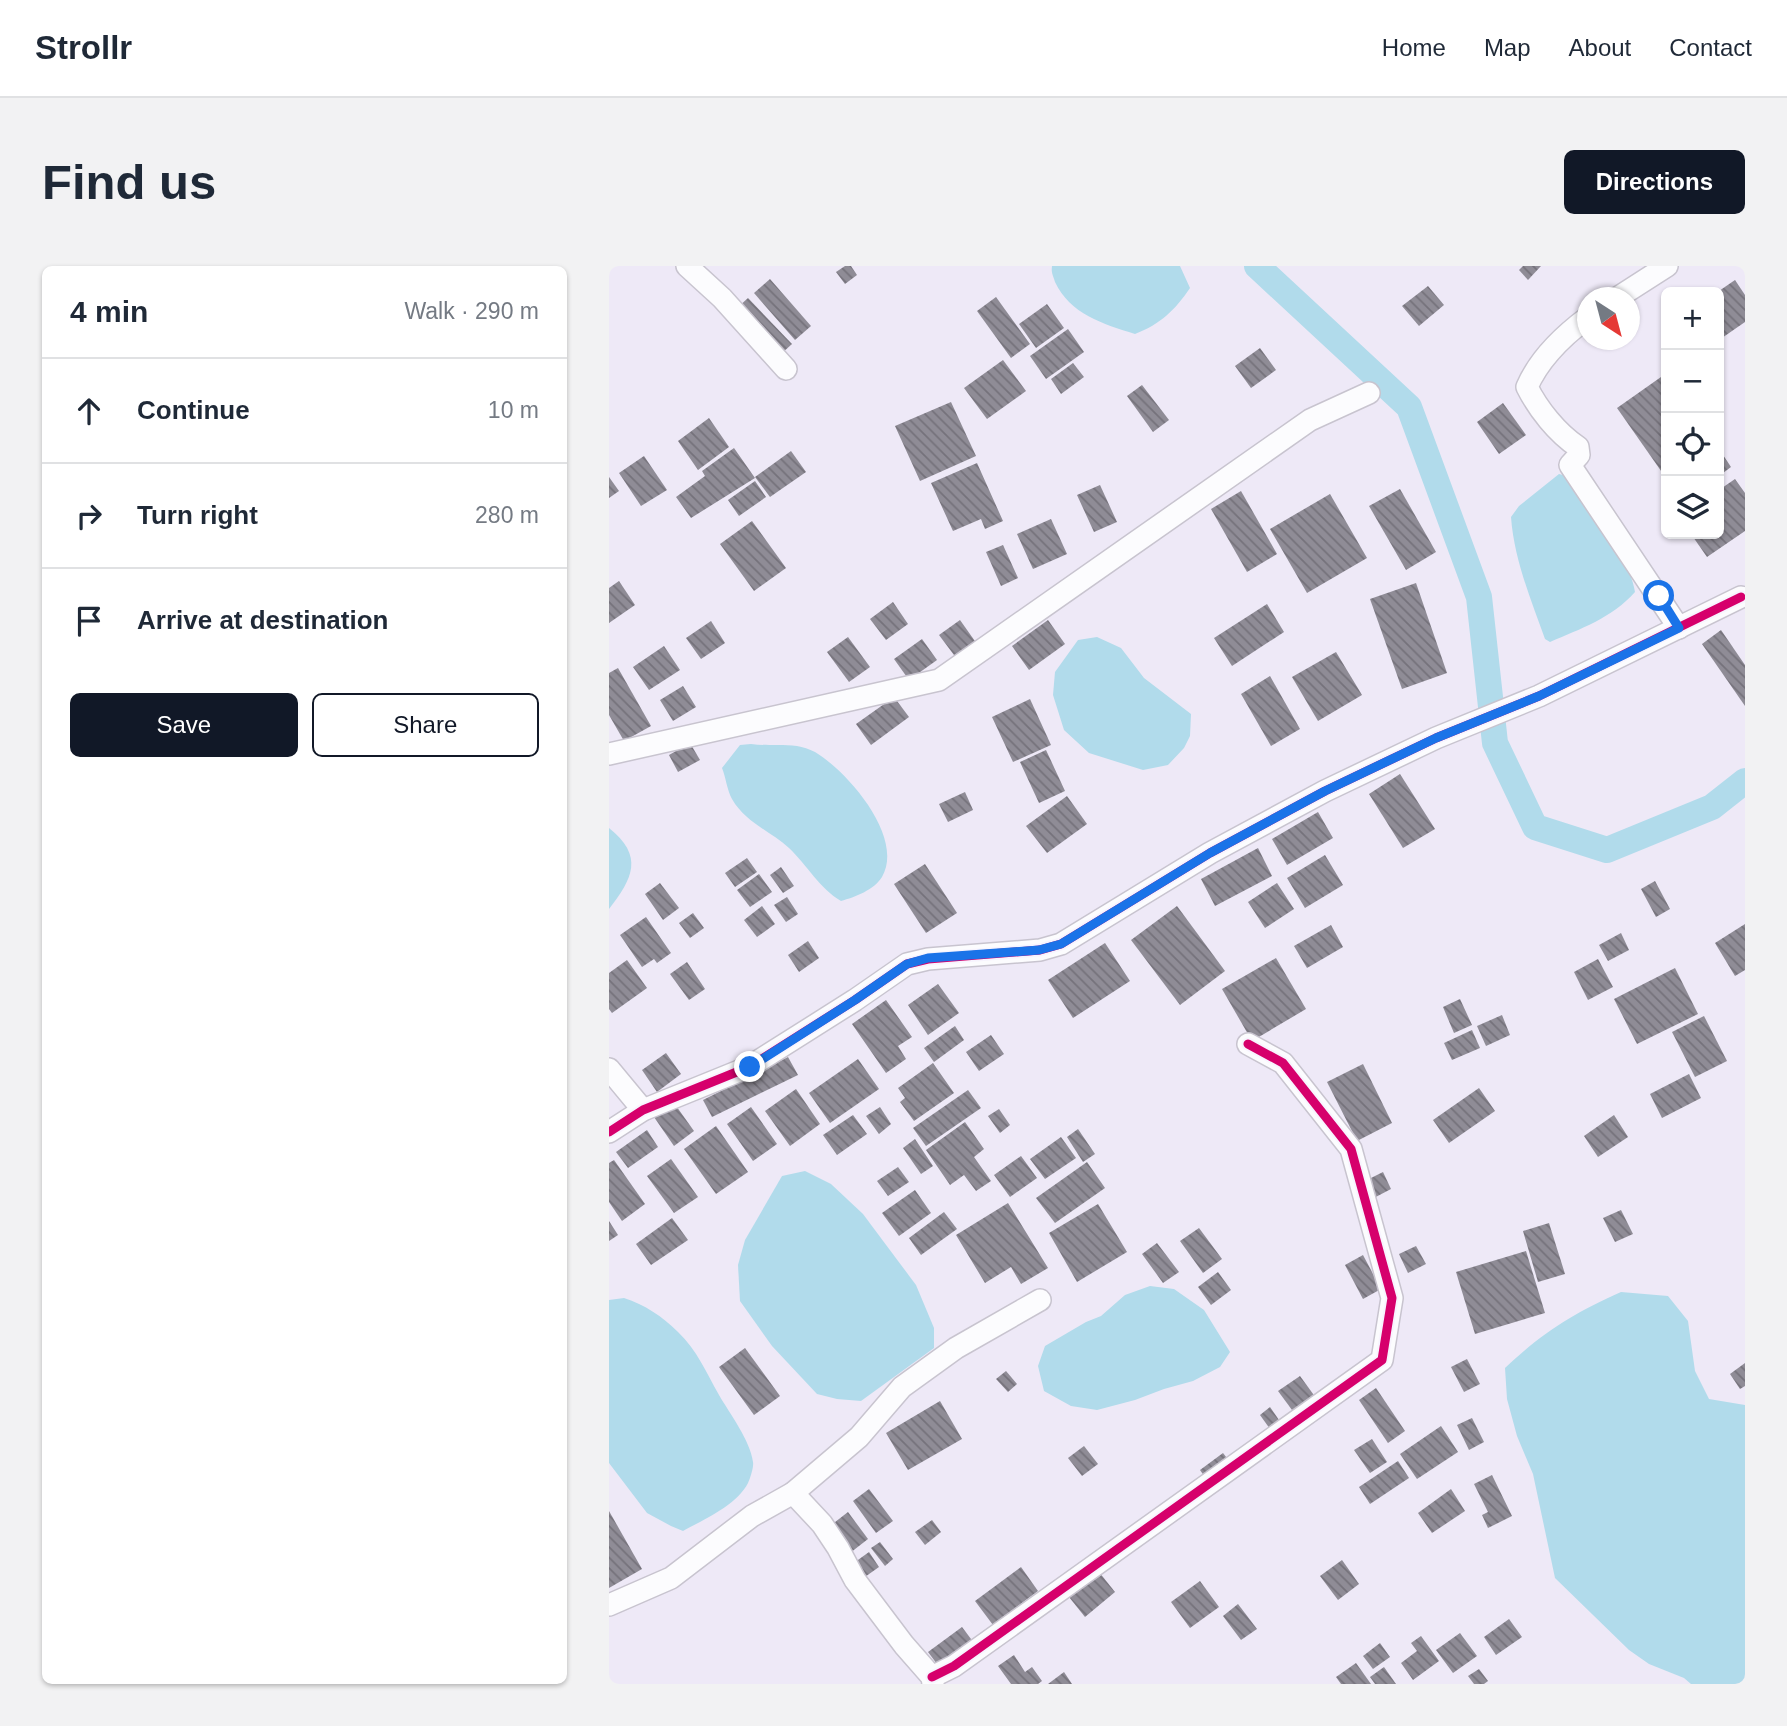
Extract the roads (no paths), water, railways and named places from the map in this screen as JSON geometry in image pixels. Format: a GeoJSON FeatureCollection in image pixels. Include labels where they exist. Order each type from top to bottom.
{"type":"FeatureCollection","features":[{"type":"Feature","properties":{"kind":"street"},"geometry":{"type":"LineString","coordinates":[[687,266],[722,298],[786,369]]}},
{"type":"Feature","properties":{"kind":"street"},"geometry":{"type":"LineString","coordinates":[[1634,287],[1667,266]]}},
{"type":"Feature","properties":{"kind":"street"},"geometry":{"type":"LineString","coordinates":[[1577,326],[1546,356],[1527,387],[1535,402],[1569,442],[1578,447],[1579,455],[1570,465],[1679,628]]}},
{"type":"Feature","properties":{"kind":"street"},"geometry":{"type":"LineString","coordinates":[[609,754],[939,680],[1310,419],[1369,393]]}},
{"type":"Feature","properties":{"kind":"street"},"geometry":{"type":"LineString","coordinates":[[609,1132],[643,1110],[750,1067],[907,964],[928,958],[1039,950],[1061,944],[1210,853],[1325,791],[1436,738],[1539,696],[1741,597]]}},
{"type":"Feature","properties":{"kind":"street"},"geometry":{"type":"LineString","coordinates":[[793,1493],[822,1524],[855,1580],[933,1681],[1382,1360],[1392,1298],[1351,1149],[1283,1063],[1248,1044]]}},
{"type":"Feature","properties":{"kind":"street"},"geometry":{"type":"LineString","coordinates":[[609,1069],[643,1110]]}},
{"type":"Feature","properties":{"kind":"street"},"geometry":{"type":"LineString","coordinates":[[609,1605],[671,1578],[751,1516],[793,1493],[859,1437],[902,1387],[956,1348],[1040,1300]]}},
{"type":"Feature","properties":{"kind":"water"},"geometry":{"type":"Polygon","coordinates":[[[1052,266],[1180,266],[1190,288],[1167,316],[1135,334],[1100,322],[1078,310],[1061,293],[1055,282],[1052,266]]]}},
{"type":"Feature","properties":{"kind":"water"},"geometry":{"type":"Polygon","coordinates":[[[1559,474],[1574,478],[1618,550],[1635,592],[1606,616],[1550,642],[1545,639],[1524,579],[1511,517],[1519,506],[1559,474]]]}},
{"type":"Feature","properties":{"kind":"water"},"geometry":{"type":"Polygon","coordinates":[[[1097,637],[1121,648],[1144,678],[1191,714],[1190,736],[1184,748],[1168,765],[1143,770],[1089,753],[1064,730],[1053,695],[1055,672],[1078,640],[1097,637]]]}},
{"type":"Feature","properties":{"kind":"water"},"geometry":{"type":"Polygon","coordinates":[[[740,745],[792,745],[815,752],[856,789],[879,825],[886,843],[887,861],[882,877],[874,886],[841,901],[827,890],[789,848],[737,807],[730,795],[722,768],[740,745]]]}},
{"type":"Feature","properties":{"kind":"water"},"geometry":{"type":"Polygon","coordinates":[[[609,828],[627,848],[631,867],[624,887],[609,909],[609,828]]]}},
{"type":"Feature","properties":{"kind":"water"},"geometry":{"type":"Polygon","coordinates":[[[805,1171],[831,1184],[863,1214],[916,1285],[934,1328],[934,1348],[861,1401],[817,1394],[772,1346],[740,1301],[738,1265],[745,1240],[782,1176],[805,1171]]]}},
{"type":"Feature","properties":{"kind":"water"},"geometry":{"type":"Polygon","coordinates":[[[1150,1286],[1174,1289],[1204,1310],[1230,1352],[1220,1367],[1193,1381],[1097,1410],[1071,1406],[1044,1391],[1038,1366],[1045,1346],[1101,1316],[1125,1295],[1150,1286]]]}},
{"type":"Feature","properties":{"kind":"water"},"geometry":{"type":"Polygon","coordinates":[[[1621,1292],[1668,1296],[1688,1321],[1695,1371],[1709,1399],[1745,1405],[1745,1684],[1691,1684],[1684,1678],[1649,1664],[1629,1650],[1555,1578],[1533,1474],[1517,1436],[1507,1399],[1505,1368],[1560,1324],[1621,1292]]]}},
{"type":"Feature","properties":{"kind":"water"},"geometry":{"type":"Polygon","coordinates":[[[624,1298],[666,1321],[691,1346],[739,1427],[751,1454],[752,1470],[743,1491],[719,1511],[683,1531],[647,1513],[609,1463],[609,1300],[624,1298]]]}},
{"type":"Feature","properties":{"kind":"waterway"},"geometry":{"type":"LineString","coordinates":[[1257,266],[1409,407],[1479,597],[1495,743],[1535,827],[1607,850],[1712,807],[1745,781]]}}]}
